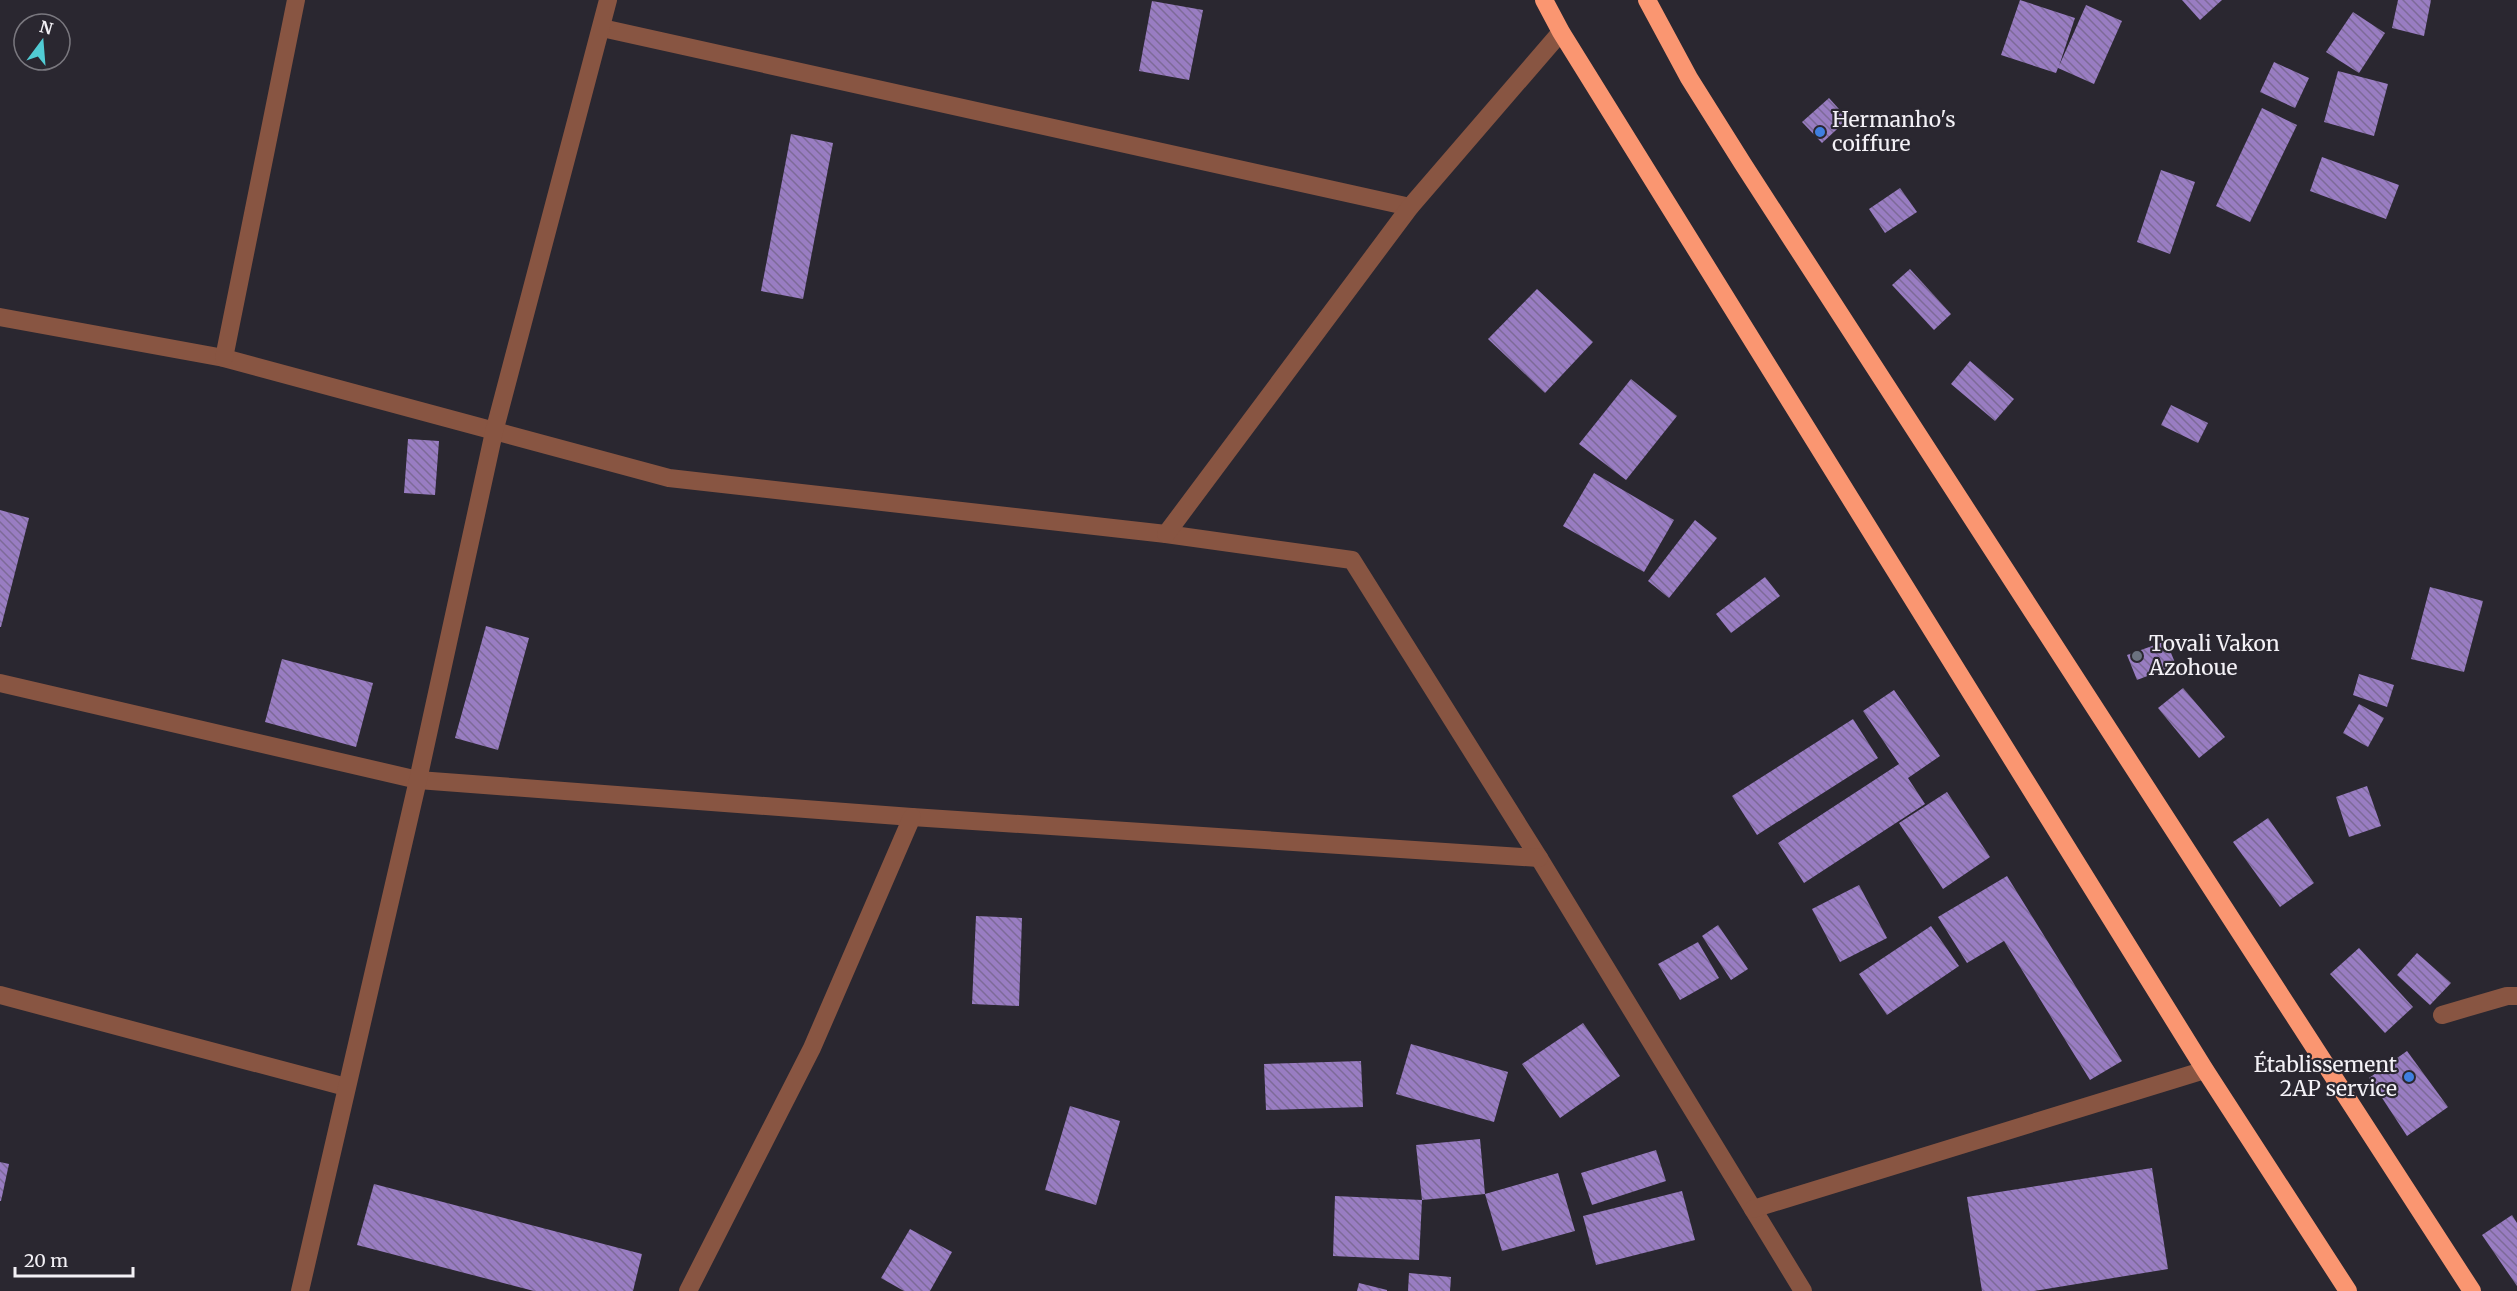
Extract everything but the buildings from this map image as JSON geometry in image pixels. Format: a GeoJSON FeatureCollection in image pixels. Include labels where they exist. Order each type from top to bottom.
{"type":"FeatureCollection","features":[{"type":"Feature","properties":{"kind":"highway"},"geometry":{"type":"LineString","coordinates":[[1544,0],[1561,32],[2205,1070],[2348,1291]]}},
{"type":"Feature","properties":{"kind":"highway"},"geometry":{"type":"LineString","coordinates":[[1647,0],[1689,78],[1743,164],[2472,1291]]}},
{"type":"Feature","properties":{"kind":"street"},"geometry":{"type":"LineString","coordinates":[[224,358],[296,0]]}},
{"type":"Feature","properties":{"kind":"street"},"geometry":{"type":"LineString","coordinates":[[300,1291],[418,780],[494,432],[608,0]]}},
{"type":"Feature","properties":{"kind":"street"},"geometry":{"type":"LineString","coordinates":[[602,28],[1410,207]]}},
{"type":"Feature","properties":{"kind":"street"},"geometry":{"type":"LineString","coordinates":[[1166,534],[1410,207],[1561,32]]}},
{"type":"Feature","properties":{"kind":"street"},"geometry":{"type":"LineString","coordinates":[[0,317],[224,358],[669,478],[1166,534],[1352,560],[1539,858],[1803,1291]]}},
{"type":"Feature","properties":{"kind":"street"},"geometry":{"type":"LineString","coordinates":[[0,683],[418,780],[912,817],[1539,858]]}},
{"type":"Feature","properties":{"kind":"street"},"geometry":{"type":"LineString","coordinates":[[688,1291],[812,1048],[912,817]]}},
{"type":"Feature","properties":{"kind":"street"},"geometry":{"type":"LineString","coordinates":[[0,995],[346,1087]]}},
{"type":"Feature","properties":{"kind":"street"},"geometry":{"type":"LineString","coordinates":[[2442,1015],[2507,996],[2517,996]]}},
{"type":"Feature","properties":{"kind":"street"},"geometry":{"type":"LineString","coordinates":[[1753,1209],[2205,1070]]}},
{"type":"Feature","properties":{"kind":"place","name":"Hermanho's coiffure"},"geometry":{"type":"Point","coordinates":[1820,132]}},
{"type":"Feature","properties":{"kind":"place","name":"Tovali Vakon Azohoue"},"geometry":{"type":"Point","coordinates":[2137,656]}},
{"type":"Feature","properties":{"kind":"place","name":"Établissement 2AP service"},"geometry":{"type":"Point","coordinates":[2409,1077]}}]}
